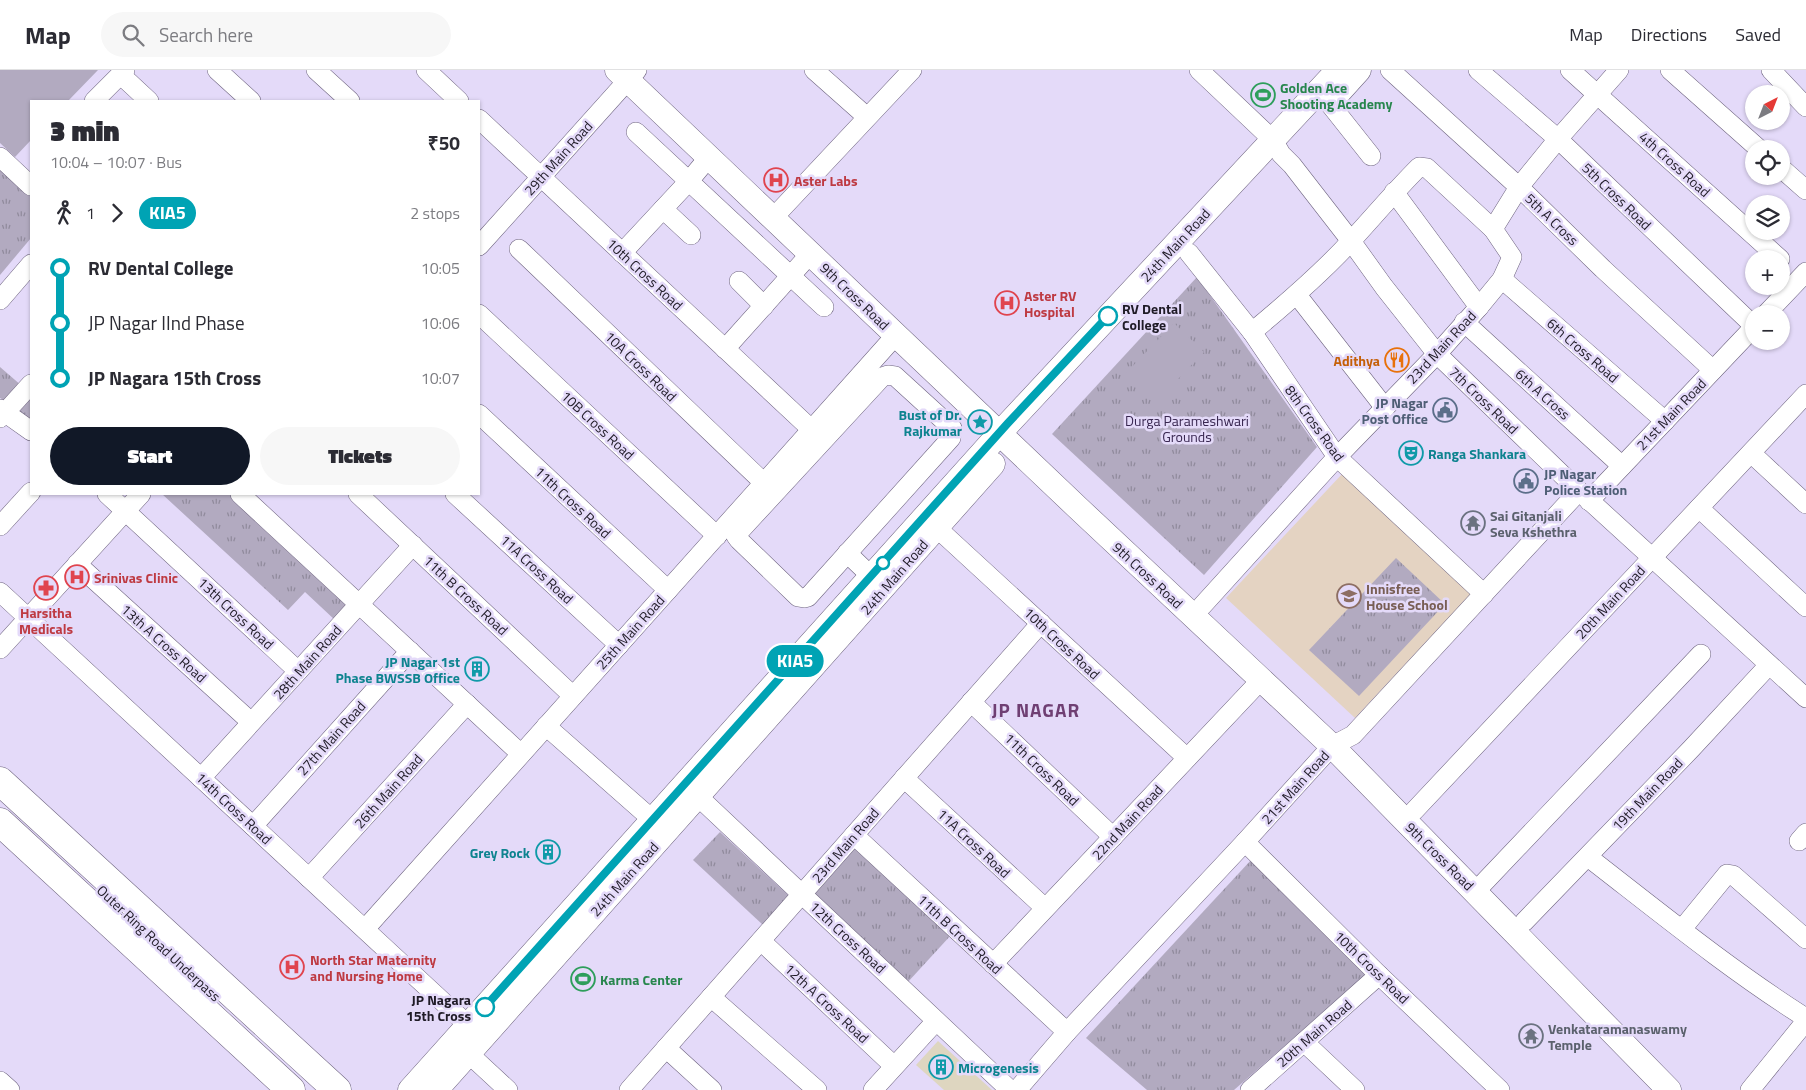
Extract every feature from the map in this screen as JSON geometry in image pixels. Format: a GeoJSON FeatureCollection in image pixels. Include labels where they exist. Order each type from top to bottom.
{"type":"FeatureCollection","features":[{"type":"Feature","properties":{"kind":"highway"},"geometry":{"type":"LineString","coordinates":[[0,781],[337,1090]]}},
{"type":"Feature","properties":{"kind":"highway","name":"Outer Ring Road Underpass"},"geometry":{"type":"LineString","coordinates":[[0,797],[317,1090]]}},
{"type":"Feature","properties":{"kind":"highway","name":"Outer Ring Road Underpass"},"geometry":{"type":"LineString","coordinates":[[0,822],[291,1090]]}},
{"type":"Feature","properties":{"kind":"highway"},"geometry":{"type":"LineString","coordinates":[[0,842],[270,1090]]}},
{"type":"Feature","properties":{"kind":"main road","name":"24th Main Road"},"geometry":{"type":"LineString","coordinates":[[436,1090],[871,576],[1189,253],[1338,70]]}},
{"type":"Feature","properties":{"kind":"main road","name":"24th Main Road"},"geometry":{"type":"LineString","coordinates":[[691,790],[764,724],[937,528],[1010,434],[1277,147],[1329,103],[1359,70]]}},
{"type":"Feature","properties":{"kind":"main road","name":"9th Cross Road"},"geometry":{"type":"LineString","coordinates":[[630,73],[709,157],[777,213],[811,253],[896,335],[1202,606],[1480,886],[1524,922],[1685,1090]]}},
{"type":"Feature","properties":{"kind":"main road","name":"9th Cross Road"},"geometry":{"type":"LineString","coordinates":[[630,73],[1010,434],[1261,680],[1414,811],[1480,886],[1669,1090]]}},
{"type":"Feature","properties":{"kind":"main road","name":"24th Main Road"},"geometry":{"type":"LineString","coordinates":[[410,1090],[468,1025],[659,826]]}},
{"type":"Feature","properties":{"kind":"street"},"geometry":{"type":"LineString","coordinates":[[217,70],[249,100]]}},
{"type":"Feature","properties":{"kind":"street"},"geometry":{"type":"LineString","coordinates":[[316,70],[349,100]]}},
{"type":"Feature","properties":{"kind":"street"},"geometry":{"type":"LineString","coordinates":[[426,70],[458,100]]}},
{"type":"Feature","properties":{"kind":"street"},"geometry":{"type":"LineString","coordinates":[[814,70],[867,117]]}},
{"type":"Feature","properties":{"kind":"street"},"geometry":{"type":"LineString","coordinates":[[777,213],[912,70]]}},
{"type":"Feature","properties":{"kind":"street"},"geometry":{"type":"LineString","coordinates":[[1199,70],[1277,147]]}},
{"type":"Feature","properties":{"kind":"street","name":"5th A Cross"},"geometry":{"type":"LineString","coordinates":[[1390,70],[1519,187],[1603,269],[1713,370]]}},
{"type":"Feature","properties":{"kind":"street","name":"5th Cross Road"},"geometry":{"type":"LineString","coordinates":[[1478,70],[1558,139],[1745,317]]}},
{"type":"Feature","properties":{"kind":"street","name":"4th Cross Road"},"geometry":{"type":"LineString","coordinates":[[1570,70],[1771,250]]}},
{"type":"Feature","properties":{"kind":"street"},"geometry":{"type":"LineString","coordinates":[[1252,332],[1297,295],[1351,241],[1419,167],[1427,168],[1493,229],[1519,187],[1558,139],[1619,70]]}},
{"type":"Feature","properties":{"kind":"street"},"geometry":{"type":"LineString","coordinates":[[1670,70],[1750,140]]}},
{"type":"Feature","properties":{"kind":"street"},"geometry":{"type":"LineString","coordinates":[[1772,70],[1802,96]]}},
{"type":"Feature","properties":{"kind":"street"},"geometry":{"type":"LineString","coordinates":[[95,100],[123,72],[148,100]]}},
{"type":"Feature","properties":{"kind":"street","name":"29th Main Road"},"geometry":{"type":"LineString","coordinates":[[483,234],[541,177],[630,73]]}},
{"type":"Feature","properties":{"kind":"street"},"geometry":{"type":"LineString","coordinates":[[1329,103],[1371,156]]}},
{"type":"Feature","properties":{"kind":"street","name":"10th Cross Road"},"geometry":{"type":"LineString","coordinates":[[480,120],[811,430]]}},
{"type":"Feature","properties":{"kind":"street"},"geometry":{"type":"LineString","coordinates":[[636,132],[824,307]]}},
{"type":"Feature","properties":{"kind":"street","name":"7th Cross Road"},"geometry":{"type":"LineString","coordinates":[[1277,147],[1437,354],[1584,496],[1806,698]]}},
{"type":"Feature","properties":{"kind":"street"},"geometry":{"type":"LineString","coordinates":[[0,157],[28,176]]}},
{"type":"Feature","properties":{"kind":"street"},"geometry":{"type":"LineString","coordinates":[[622,254],[709,157]]}},
{"type":"Feature","properties":{"kind":"street"},"geometry":{"type":"LineString","coordinates":[[1790,176],[1806,190]]}},
{"type":"Feature","properties":{"kind":"street"},"geometry":{"type":"LineString","coordinates":[[1394,192],[1479,307]]}},
{"type":"Feature","properties":{"kind":"street"},"geometry":{"type":"LineString","coordinates":[[663,209],[691,235]]}},
{"type":"Feature","properties":{"kind":"street","name":"23rd Main Road"},"geometry":{"type":"LineString","coordinates":[[1202,606],[1337,457],[1437,354],[1502,279],[1512,256],[1493,229]]}},
{"type":"Feature","properties":{"kind":"street","name":"10A Cross Road"},"geometry":{"type":"LineString","coordinates":[[519,249],[764,483]]}},
{"type":"Feature","properties":{"kind":"street"},"geometry":{"type":"LineString","coordinates":[[725,349],[811,253]]}},
{"type":"Feature","properties":{"kind":"street","name":"8th Cross Road"},"geometry":{"type":"LineString","coordinates":[[1189,253],[1252,332],[1337,457],[1484,594]]}},
{"type":"Feature","properties":{"kind":"street"},"geometry":{"type":"LineString","coordinates":[[0,300],[30,265]]}},
{"type":"Feature","properties":{"kind":"street","name":"4th Cross Road"},"geometry":{"type":"LineString","coordinates":[[1790,266],[1803,275]]}},
{"type":"Feature","properties":{"kind":"street"},"geometry":{"type":"LineString","coordinates":[[1775,305],[1803,275]]}},
{"type":"Feature","properties":{"kind":"street","name":"6th Cross Road"},"geometry":{"type":"LineString","coordinates":[[1502,279],[1665,421]]}},
{"type":"Feature","properties":{"kind":"street"},"geometry":{"type":"LineString","coordinates":[[739,281],[764,306]]}},
{"type":"Feature","properties":{"kind":"street"},"geometry":{"type":"LineString","coordinates":[[1297,295],[1385,408]]}},
{"type":"Feature","properties":{"kind":"street","name":"10B Cross Road"},"geometry":{"type":"LineString","coordinates":[[480,315],[716,536]]}},
{"type":"Feature","properties":{"kind":"street","name":"6th A Cross"},"geometry":{"type":"LineString","coordinates":[[1464,322],[1622,466]]}},
{"type":"Feature","properties":{"kind":"street","name":"25th Main Road"},"geometry":{"type":"LineString","coordinates":[[365,928],[811,430],[831,420],[896,335]]}},
{"type":"Feature","properties":{"kind":"street","name":"21st Main Road"},"geometry":{"type":"LineString","coordinates":[[1017,1090],[1067,1032],[1337,744],[1353,735],[1484,594],[1584,496],[1622,466],[1745,336]]}},
{"type":"Feature","properties":{"kind":"street"},"geometry":{"type":"LineString","coordinates":[[888,375],[895,376],[952,428],[950,438],[847,553],[808,597],[804,598],[798,597],[736,536],[831,420],[882,377],[888,375]]}},
{"type":"Feature","properties":{"kind":"street"},"geometry":{"type":"LineString","coordinates":[[30,385],[2,413],[30,430]]}},
{"type":"Feature","properties":{"kind":"street","name":"20th Main Road"},"geometry":{"type":"LineString","coordinates":[[1414,811],[1750,453],[1803,403]]}},
{"type":"Feature","properties":{"kind":"street","name":"11th Cross Road"},"geometry":{"type":"LineString","coordinates":[[480,415],[668,590]]}},
{"type":"Feature","properties":{"kind":"street"},"geometry":{"type":"LineString","coordinates":[[1750,453],[1806,504]]}},
{"type":"Feature","properties":{"kind":"street"},"geometry":{"type":"LineString","coordinates":[[0,526],[30,493]]}},
{"type":"Feature","properties":{"kind":"street","name":"13th Cross Road"},"geometry":{"type":"LineString","coordinates":[[108,495],[298,671]]}},
{"type":"Feature","properties":{"kind":"street"},"geometry":{"type":"LineString","coordinates":[[0,649],[140,495]]}},
{"type":"Feature","properties":{"kind":"street"},"geometry":{"type":"LineString","coordinates":[[241,495],[522,754]]}},
{"type":"Feature","properties":{"kind":"street","name":"11th B Cross Road"},"geometry":{"type":"LineString","coordinates":[[359,495],[573,696]]}},
{"type":"Feature","properties":{"kind":"street","name":"11A Cross Road"},"geometry":{"type":"LineString","coordinates":[[456,495],[618,645]]}},
{"type":"Feature","properties":{"kind":"street"},"geometry":{"type":"LineString","coordinates":[[1699,508],[1806,607]]}},
{"type":"Feature","properties":{"kind":"street","name":"10th Cross Road"},"geometry":{"type":"LineString","coordinates":[[937,528],[1187,758]]}},
{"type":"Feature","properties":{"kind":"street","name":"28th Main Road"},"geometry":{"type":"LineString","coordinates":[[201,778],[413,545]]}},
{"type":"Feature","properties":{"kind":"street"},"geometry":{"type":"LineString","coordinates":[[847,553],[871,576]]}},
{"type":"Feature","properties":{"kind":"street","name":"13th A Cross Road"},"geometry":{"type":"LineString","coordinates":[[77,564],[251,722]]}},
{"type":"Feature","properties":{"kind":"street","name":"14th Cross Road"},"geometry":{"type":"LineString","coordinates":[[0,592],[468,1025]]}},
{"type":"Feature","properties":{"kind":"street","name":"23rd Main Road"},"geometry":{"type":"LineString","coordinates":[[629,1090],[1040,623]]}},
{"type":"Feature","properties":{"kind":"street","name":"27th Main Road"},"geometry":{"type":"LineString","coordinates":[[253,826],[410,651]]}},
{"type":"Feature","properties":{"kind":"street"},"geometry":{"type":"LineString","coordinates":[[1480,886],[1701,654]]}},
{"type":"Feature","properties":{"kind":"street","name":"19th Main Road"},"geometry":{"type":"LineString","coordinates":[[1524,922],[1769,665]]}},
{"type":"Feature","properties":{"kind":"street","name":"22nd Main Road"},"geometry":{"type":"LineString","coordinates":[[993,964],[1261,680]]}},
{"type":"Feature","properties":{"kind":"street","name":"11th Cross Road"},"geometry":{"type":"LineString","coordinates":[[971,702],[1113,837]]}},
{"type":"Feature","properties":{"kind":"street","name":"26th Main Road"},"geometry":{"type":"LineString","coordinates":[[309,878],[467,704]]}},
{"type":"Feature","properties":{"kind":"street"},"geometry":{"type":"LineString","coordinates":[[546,726],[659,826]]}},
{"type":"Feature","properties":{"kind":"street","name":"11A Cross Road"},"geometry":{"type":"LineString","coordinates":[[904,778],[1045,908]]}},
{"type":"Feature","properties":{"kind":"street","name":"12th Cross Road"},"geometry":{"type":"LineString","coordinates":[[691,790],[1010,1090]]}},
{"type":"Feature","properties":{"kind":"street","name":"11th B Cross Road"},"geometry":{"type":"LineString","coordinates":[[854,835],[1067,1032]]}},
{"type":"Feature","properties":{"kind":"street","name":"10th Cross Road"},"geometry":{"type":"LineString","coordinates":[[1245,842],[1379,976],[1500,1090]]}},
{"type":"Feature","properties":{"kind":"street"},"geometry":{"type":"LineString","coordinates":[[1588,857],[1682,929],[1806,1019],[1750,1090]]}},
{"type":"Feature","properties":{"kind":"street"},"geometry":{"type":"LineString","coordinates":[[1682,929],[1727,874],[1729,874],[1806,939]]}},
{"type":"Feature","properties":{"kind":"street","name":"12th A Cross Road"},"geometry":{"type":"LineString","coordinates":[[760,940],[894,1066]]}},
{"type":"Feature","properties":{"kind":"street","name":"20th Main Road"},"geometry":{"type":"LineString","coordinates":[[1254,1089],[1379,976]]}},
{"type":"Feature","properties":{"kind":"street"},"geometry":{"type":"LineString","coordinates":[[711,997],[816,1090]]}},
{"type":"Feature","properties":{"kind":"street"},"geometry":{"type":"LineString","coordinates":[[873,1090],[936,1021]]}},
{"type":"Feature","properties":{"kind":"street"},"geometry":{"type":"LineString","coordinates":[[1304,1042],[1355,1090]]}},
{"type":"Feature","properties":{"kind":"street"},"geometry":{"type":"LineString","coordinates":[[666,1048],[712,1090]]}},
{"type":"Feature","properties":{"kind":"street"},"geometry":{"type":"LineString","coordinates":[[468,1053],[508,1090]]}},
{"type":"Feature","properties":{"kind":"street"},"geometry":{"type":"LineString","coordinates":[[0,1081],[10,1090]]}},
{"type":"Feature","properties":{"kind":"shaded area","name":"Innisfree House School"},"geometry":{"type":"Polygon","coordinates":[[[1343,473],[1471,594],[1355,718],[1226,598],[1343,473]]]}},
{"type":"Feature","properties":{"kind":"shaded area"},"geometry":{"type":"Polygon","coordinates":[[[938,1041],[992,1090],[944,1090],[916,1065],[938,1041]]]}},
{"type":"Feature","properties":{"kind":"green space"},"geometry":{"type":"Polygon","coordinates":[[[0,70],[98,70],[69,100],[30,100],[30,141],[15,157],[0,143],[0,70]]]}},
{"type":"Feature","properties":{"kind":"green space"},"geometry":{"type":"Polygon","coordinates":[[[0,166],[30,195],[30,239],[0,275],[0,166]]]}},
{"type":"Feature","properties":{"kind":"green space","name":"Durga Parameshwari Grounds"},"geometry":{"type":"Polygon","coordinates":[[[1197,277],[1317,447],[1204,575],[1052,434],[1197,277]]]}},
{"type":"Feature","properties":{"kind":"green space"},"geometry":{"type":"Polygon","coordinates":[[[1174,323],[1204,352],[1156,402],[1126,373],[1174,323]]]}},
{"type":"Feature","properties":{"kind":"green space"},"geometry":{"type":"Polygon","coordinates":[[[0,367],[22,386],[7,402],[0,398],[0,367]]]}},
{"type":"Feature","properties":{"kind":"green space"},"geometry":{"type":"Polygon","coordinates":[[[30,393],[30,418],[15,409],[30,393]]]}},
{"type":"Feature","properties":{"kind":"green space"},"geometry":{"type":"Polygon","coordinates":[[[163,495],[234,495],[352,604],[336,621],[305,592],[288,610],[163,495]]]}},
{"type":"Feature","properties":{"kind":"green space"},"geometry":{"type":"Polygon","coordinates":[[[1396,558],[1445,604],[1359,696],[1309,650],[1396,558]]]}},
{"type":"Feature","properties":{"kind":"green space"},"geometry":{"type":"Polygon","coordinates":[[[720,832],[789,896],[763,925],[693,860],[720,832]]]}},
{"type":"Feature","properties":{"kind":"green space"},"geometry":{"type":"Polygon","coordinates":[[[857,846],[952,934],[907,983],[812,895],[857,846]]]}},
{"type":"Feature","properties":{"kind":"green space"},"geometry":{"type":"Polygon","coordinates":[[[1252,859],[1368,973],[1234,1090],[1147,1090],[1086,1038],[1252,859]]]}},
{"type":"Feature","properties":{"kind":"bus line","name":"KIA5"},"geometry":{"type":"LineString","coordinates":[[485,1007],[1008,423],[1108,316]]}},
{"type":"Feature","properties":{"kind":"place","name":"Golden Ace Shooting Academy"},"geometry":{"type":"Point","coordinates":[1263,95]}},
{"type":"Feature","properties":{"kind":"place","name":"Aster Labs"},"geometry":{"type":"Point","coordinates":[776,180]}},
{"type":"Feature","properties":{"kind":"place","name":"Aster RV Hospital"},"geometry":{"type":"Point","coordinates":[1007,303]}},
{"type":"Feature","properties":{"kind":"place","name":"RV Dental College"},"geometry":{"type":"Point","coordinates":[1108,316]}},
{"type":"Feature","properties":{"kind":"place","name":"Adithya"},"geometry":{"type":"Point","coordinates":[1397,360]}},
{"type":"Feature","properties":{"kind":"place","name":"JP Nagar Post Office"},"geometry":{"type":"Point","coordinates":[1445,410]}},
{"type":"Feature","properties":{"kind":"place","name":"Bust of Dr. Rajkumar"},"geometry":{"type":"Point","coordinates":[980,422]}},
{"type":"Feature","properties":{"kind":"place","name":"Ranga Shankara"},"geometry":{"type":"Point","coordinates":[1411,453]}},
{"type":"Feature","properties":{"kind":"place","name":"JP Nagar Police Station"},"geometry":{"type":"Point","coordinates":[1526,481]}},
{"type":"Feature","properties":{"kind":"place","name":"Sai Gitanjali Seva Kshethra"},"geometry":{"type":"Point","coordinates":[1473,523]}},
{"type":"Feature","properties":{"kind":"place","name":"Srinivas Clinic"},"geometry":{"type":"Point","coordinates":[77,577]}},
{"type":"Feature","properties":{"kind":"place","name":"Harsitha Medicals"},"geometry":{"type":"Point","coordinates":[46,588]}},
{"type":"Feature","properties":{"kind":"place","name":"Innisfree House School"},"geometry":{"type":"Point","coordinates":[1349,596]}},
{"type":"Feature","properties":{"kind":"place","name":"JP Nagar 1st Phase BWSSB Office"},"geometry":{"type":"Point","coordinates":[477,669]}},
{"type":"Feature","properties":{"kind":"place","name":"Grey Rock"},"geometry":{"type":"Point","coordinates":[548,852]}},
{"type":"Feature","properties":{"kind":"place","name":"North Star Maternity and Nursing Home"},"geometry":{"type":"Point","coordinates":[292,967]}},
{"type":"Feature","properties":{"kind":"place","name":"Karma Center"},"geometry":{"type":"Point","coordinates":[583,979]}},
{"type":"Feature","properties":{"kind":"place","name":"JP Nagara 15th Cross"},"geometry":{"type":"Point","coordinates":[485,1007]}},
{"type":"Feature","properties":{"kind":"place","name":"Venkataramanaswamy Temple"},"geometry":{"type":"Point","coordinates":[1531,1036]}},
{"type":"Feature","properties":{"kind":"place","name":"Microgenesis"},"geometry":{"type":"Point","coordinates":[941,1067]}},
{"type":"Feature","properties":{"kind":"district","name":"JP NAGAR"},"geometry":{"type":"Point","coordinates":[1036,709]}}]}
